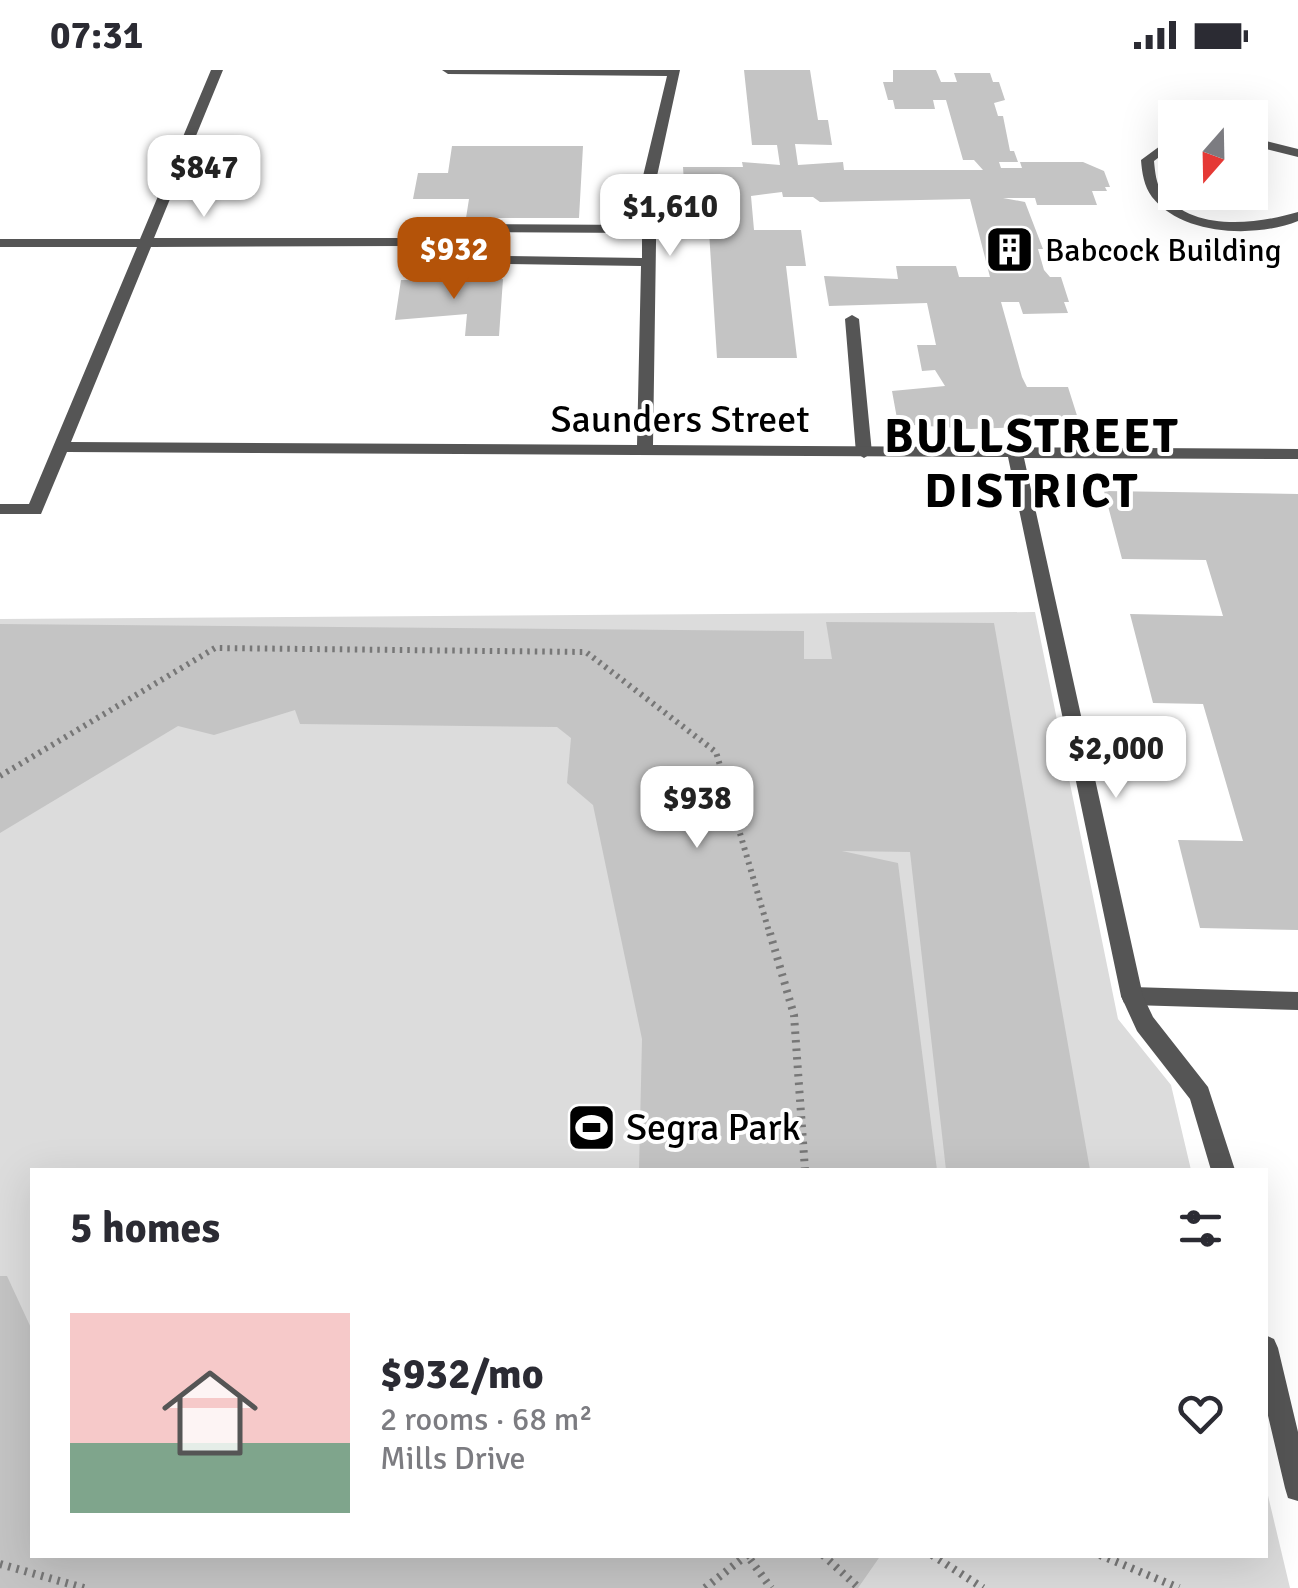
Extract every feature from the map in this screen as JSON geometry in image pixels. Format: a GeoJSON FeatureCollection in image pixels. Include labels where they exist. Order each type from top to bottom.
{"type":"FeatureCollection","features":[{"type":"Feature","properties":{"kind":"street"},"geometry":{"type":"LineString","coordinates":[[0,509],[35,510],[217,70]]}},
{"type":"Feature","properties":{"kind":"street"},"geometry":{"type":"LineString","coordinates":[[448,70],[674,71],[669,104],[652,151],[646,452]]}},
{"type":"Feature","properties":{"kind":"street"},"geometry":{"type":"LineString","coordinates":[[1268,146],[1298,153]]}},
{"type":"Feature","properties":{"kind":"street"},"geometry":{"type":"LineString","coordinates":[[1158,152],[1148,160],[1151,183],[1158,193]]}},
{"type":"Feature","properties":{"kind":"street"},"geometry":{"type":"LineString","coordinates":[[1189,210],[1234,226],[1282,224],[1298,216]]}},
{"type":"Feature","properties":{"kind":"street"},"geometry":{"type":"LineString","coordinates":[[0,243],[408,242],[452,228],[649,229]]}},
{"type":"Feature","properties":{"kind":"street"},"geometry":{"type":"LineString","coordinates":[[408,242],[444,259],[648,262]]}},
{"type":"Feature","properties":{"kind":"street"},"geometry":{"type":"LineString","coordinates":[[852,319],[864,453]]}},
{"type":"Feature","properties":{"kind":"street","name":"Saunders Street"},"geometry":{"type":"LineString","coordinates":[[61,447],[1298,454]]}},
{"type":"Feature","properties":{"kind":"street"},"geometry":{"type":"LineString","coordinates":[[1015,454],[1132,996],[1144,1024],[1200,1094],[1222,1168]]}},
{"type":"Feature","properties":{"kind":"street"},"geometry":{"type":"LineString","coordinates":[[1132,996],[1298,1001]]}},
{"type":"Feature","properties":{"kind":"street"},"geometry":{"type":"LineString","coordinates":[[1268,1361],[1298,1488]]}},
{"type":"Feature","properties":{"kind":"path"},"geometry":{"type":"LineString","coordinates":[[0,776],[215,648],[586,652],[716,752],[794,1016],[805,1168]]}},
{"type":"Feature","properties":{"kind":"path"},"geometry":{"type":"LineString","coordinates":[[705,1588],[743,1558]]}},
{"type":"Feature","properties":{"kind":"path"},"geometry":{"type":"LineString","coordinates":[[749,1558],[772,1588]]}},
{"type":"Feature","properties":{"kind":"path"},"geometry":{"type":"LineString","coordinates":[[826,1558],[859,1588]]}},
{"type":"Feature","properties":{"kind":"path"},"geometry":{"type":"LineString","coordinates":[[937,1558],[982,1588]]}},
{"type":"Feature","properties":{"kind":"path"},"geometry":{"type":"LineString","coordinates":[[1107,1558],[1179,1588]]}},
{"type":"Feature","properties":{"kind":"path"},"geometry":{"type":"LineString","coordinates":[[0,1564],[84,1588]]}},
{"type":"Feature","properties":{"kind":"shaded area","name":"Segra Park"},"geometry":{"type":"Polygon","coordinates":[[[1035,612],[1118,1019],[1171,1085],[1191,1168],[30,1168],[30,1558],[1268,1558],[1268,1496],[1290,1588],[0,1588],[0,619],[1035,612]]]}},
{"type":"Feature","properties":{"kind":"building","name":"Babcock Building"},"geometry":{"type":"Polygon","coordinates":[[[744,70],[810,70],[818,120],[828,120],[832,145],[795,144],[798,165],[843,162],[844,170],[983,170],[974,160],[963,160],[946,100],[933,100],[935,109],[895,109],[893,100],[888,100],[883,82],[893,82],[893,70],[936,70],[941,82],[957,82],[954,73],[990,73],[993,82],[999,82],[1005,100],[994,103],[998,116],[1003,116],[1010,151],[1014,151],[1018,162],[999,162],[1001,168],[1022,168],[1020,162],[1083,162],[1104,171],[1110,187],[1105,187],[1107,191],[1092,191],[1097,205],[1037,205],[1035,198],[1003,198],[1025,202],[1043,249],[1038,249],[1044,270],[1050,277],[1061,277],[1069,302],[1064,302],[1068,313],[1023,314],[1019,302],[1001,302],[1022,377],[1027,387],[1068,387],[1080,425],[971,429],[898,424],[892,391],[945,386],[935,370],[922,371],[917,345],[936,345],[927,303],[829,306],[824,276],[898,279],[896,266],[956,266],[959,277],[990,277],[970,199],[820,202],[813,197],[783,197],[782,192],[751,196],[754,230],[801,230],[806,266],[786,266],[797,358],[717,358],[709,231],[736,231],[732,197],[685,197],[683,167],[743,167],[742,162],[780,165],[777,145],[752,145],[744,70]]]}},
{"type":"Feature","properties":{"kind":"building"},"geometry":{"type":"Polygon","coordinates":[[[452,146],[583,146],[579,218],[466,218],[469,199],[413,199],[418,173],[448,173],[452,146]]]}},
{"type":"Feature","properties":{"kind":"building"},"geometry":{"type":"Polygon","coordinates":[[[435,276],[503,279],[499,336],[465,336],[467,314],[395,320],[401,280],[434,280],[435,276]]]}},
{"type":"Feature","properties":{"kind":"building"},"geometry":{"type":"Polygon","coordinates":[[[1104,491],[1298,494],[1298,930],[1200,928],[1178,840],[1243,841],[1203,704],[1153,703],[1130,614],[1223,616],[1206,560],[1122,559],[1104,491]]]}},
{"type":"Feature","properties":{"kind":"building"},"geometry":{"type":"Polygon","coordinates":[[[826,622],[994,623],[1090,1168],[946,1168],[910,852],[842,851],[898,863],[937,1168],[639,1168],[642,1039],[593,805],[567,783],[571,738],[557,727],[300,724],[295,710],[214,735],[178,726],[0,833],[0,624],[804,631],[804,659],[832,659],[826,622]]]}},
{"type":"Feature","properties":{"kind":"building"},"geometry":{"type":"Polygon","coordinates":[[[0,1276],[7,1276],[30,1326],[30,1558],[879,1558],[858,1588],[0,1588],[0,1276]]]}},
{"type":"Feature","properties":{"kind":"place","name":"Babcock Building"},"geometry":{"type":"Point","coordinates":[1010,250]}},
{"type":"Feature","properties":{"kind":"place","name":"Segra Park"},"geometry":{"type":"Point","coordinates":[591,1127]}},
{"type":"Feature","properties":{"kind":"district","name":"BULLSTREET DISTRICT"},"geometry":{"type":"Point","coordinates":[1032,462]}}]}
